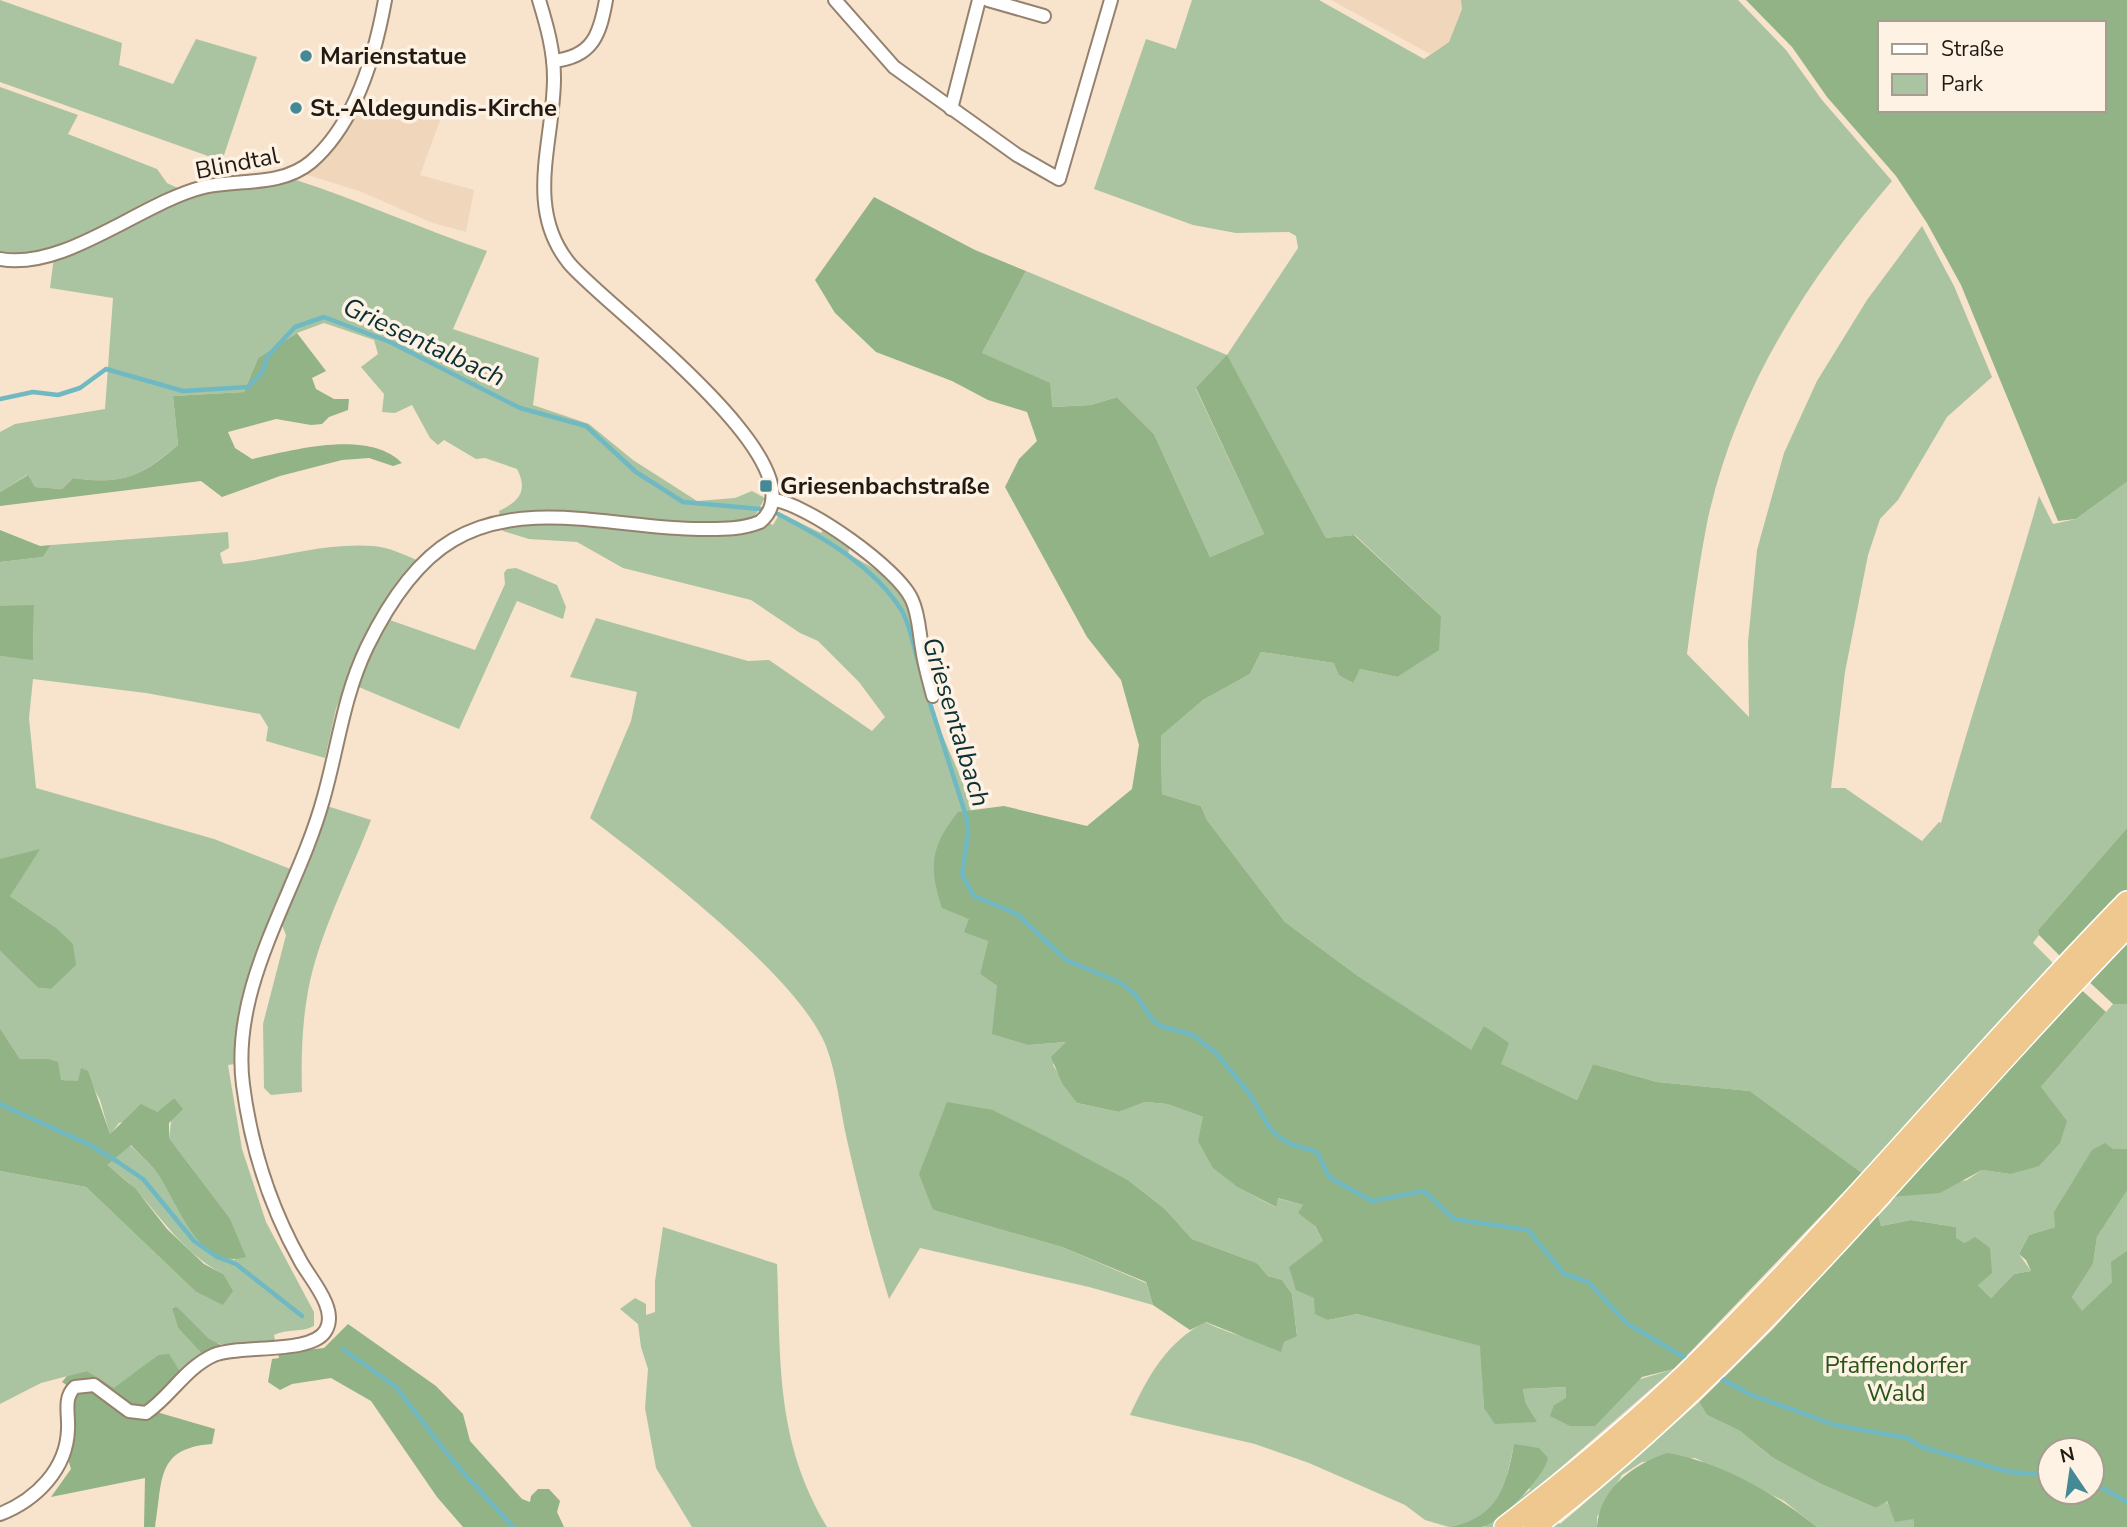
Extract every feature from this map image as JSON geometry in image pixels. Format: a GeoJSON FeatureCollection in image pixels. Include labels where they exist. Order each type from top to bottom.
{"type":"FeatureCollection","features":[{"type":"Feature","properties":{"kind":"highway"},"geometry":{"type":"LineString","coordinates":[[1505,1527],[1558,1497],[1698,1386],[1870,1196],[2127,902]]}},
{"type":"Feature","properties":{"kind":"highway"},"geometry":{"type":"LineString","coordinates":[[1870,1196],[2127,926]]}},
{"type":"Feature","properties":{"kind":"highway"},"geometry":{"type":"LineString","coordinates":[[1534,1527],[1558,1497]]}},
{"type":"Feature","properties":{"kind":"street","name":"Blindtal"},"geometry":{"type":"LineString","coordinates":[[0,259],[19,260],[48,254],[200,188],[278,179],[309,164],[348,114],[361,84],[384,0]]}},
{"type":"Feature","properties":{"kind":"street"},"geometry":{"type":"LineString","coordinates":[[0,1514],[34,1495],[60,1464],[68,1434],[68,1396],[75,1387],[94,1385],[129,1411],[146,1413],[206,1359],[241,1348],[302,1345],[319,1339],[328,1326],[326,1304],[279,1221],[263,1180],[240,1059],[252,988],[323,801],[349,689],[378,625],[409,581],[442,547],[465,534],[490,525],[555,519],[682,528],[734,528],[760,522],[771,510],[773,488],[764,467],[729,413],[586,280],[558,247],[544,205],[542,181],[553,96],[553,61],[539,0]]}},
{"type":"Feature","properties":{"kind":"street"},"geometry":{"type":"LineString","coordinates":[[553,61],[580,52],[593,42],[600,32],[606,0]]}},
{"type":"Feature","properties":{"kind":"street"},"geometry":{"type":"LineString","coordinates":[[835,0],[894,67],[1017,155],[1059,179],[1111,0]]}},
{"type":"Feature","properties":{"kind":"street"},"geometry":{"type":"LineString","coordinates":[[951,109],[979,0]]}},
{"type":"Feature","properties":{"kind":"street"},"geometry":{"type":"LineString","coordinates":[[988,0],[1044,16]]}},
{"type":"Feature","properties":{"kind":"street"},"geometry":{"type":"LineString","coordinates":[[774,500],[789,504],[834,528],[899,581],[912,598],[919,620],[933,696]]}},
{"type":"Feature","properties":{"kind":"shaded area"},"geometry":{"type":"Polygon","coordinates":[[[1331,0],[1461,0],[1462,9],[1449,42],[1430,54],[1331,0]]]}},
{"type":"Feature","properties":{"kind":"shaded area"},"geometry":{"type":"Polygon","coordinates":[[[362,95],[440,120],[420,175],[474,190],[466,232],[433,223],[359,191],[301,173],[362,95]]]}},
{"type":"Feature","properties":{"kind":"green space"},"geometry":{"type":"Polygon","coordinates":[[[0,0],[122,43],[119,65],[173,84],[196,39],[257,57],[222,161],[0,82],[0,0]]]}},
{"type":"Feature","properties":{"kind":"green space"},"geometry":{"type":"Polygon","coordinates":[[[1192,0],[1319,0],[1424,59],[1449,42],[1462,9],[1461,0],[1738,0],[1786,50],[1822,100],[1892,181],[1831,257],[1804,297],[1779,338],[1737,424],[1708,518],[1687,654],[1749,717],[1748,642],[1757,550],[1784,453],[1817,381],[1867,300],[1922,226],[1954,286],[1992,377],[1947,417],[1898,500],[1880,519],[1868,555],[1845,672],[1831,788],[1845,788],[1922,841],[1939,822],[1941,823],[2039,496],[2053,524],[2076,519],[2127,482],[2127,828],[2038,930],[2039,935],[2033,943],[2059,969],[1866,1176],[1750,1091],[1657,1082],[1593,1064],[1577,1100],[1500,1064],[1485,1026],[1471,1051],[1358,976],[1285,922],[1207,820],[1201,806],[1162,794],[1161,736],[1203,700],[1250,674],[1261,652],[1334,663],[1352,683],[1360,669],[1397,677],[1441,616],[1355,535],[1326,538],[1227,356],[1196,389],[1264,534],[1210,557],[1154,434],[1117,397],[1091,405],[1052,407],[982,353],[1026,271],[1227,355],[1298,248],[1296,236],[1289,232],[1236,233],[1193,225],[1094,189],[1146,39],[1176,49],[1192,0]]]}},
{"type":"Feature","properties":{"kind":"green space"},"geometry":{"type":"Polygon","coordinates":[[[1746,0],[2127,0],[2127,482],[2076,519],[2058,521],[1961,285],[1927,223],[1896,176],[1827,97],[1792,47],[1746,0]]]}},
{"type":"Feature","properties":{"kind":"green space"},"geometry":{"type":"Polygon","coordinates":[[[0,87],[78,115],[68,134],[157,169],[167,183],[182,190],[92,235],[68,244],[21,255],[0,253],[0,87]]]}},
{"type":"Feature","properties":{"kind":"green space"},"geometry":{"type":"Polygon","coordinates":[[[293,179],[487,251],[453,329],[539,358],[533,405],[589,424],[633,460],[697,501],[735,498],[752,491],[765,498],[755,516],[773,525],[780,513],[821,533],[824,529],[850,544],[848,554],[878,572],[898,589],[916,625],[932,706],[965,789],[971,812],[958,812],[969,919],[988,941],[980,974],[997,986],[1029,1045],[1067,1042],[1053,1065],[1077,1103],[1119,1112],[1145,1102],[1167,1104],[1203,1117],[1239,1188],[1275,1207],[1277,1198],[1303,1205],[1323,1241],[1314,1298],[1328,1320],[1357,1314],[1481,1346],[1484,1408],[1526,1404],[1523,1389],[1567,1387],[1567,1398],[1554,1405],[1674,1369],[1535,1490],[1538,1494],[1494,1527],[1484,1527],[1530,1490],[1514,1445],[1504,1489],[1487,1513],[1468,1523],[1449,1527],[1425,1520],[1405,1505],[1309,1463],[1255,1444],[1130,1415],[1144,1387],[1169,1350],[1191,1330],[1205,1322],[1238,1335],[1263,1340],[1275,1341],[1297,1335],[1292,1294],[1282,1280],[1268,1276],[1257,1263],[1192,1239],[1165,1209],[1128,1180],[993,1110],[928,1193],[933,1210],[1062,1247],[1146,1283],[1153,1305],[1089,1287],[920,1248],[889,1299],[856,1180],[836,1080],[826,1046],[810,1018],[756,956],[685,893],[590,818],[631,721],[637,692],[570,677],[596,618],[748,661],[769,660],[872,731],[885,717],[859,682],[818,641],[800,633],[751,600],[623,568],[577,542],[529,539],[503,531],[499,511],[517,499],[522,489],[517,469],[485,458],[476,459],[444,440],[438,445],[430,438],[412,405],[395,413],[382,412],[384,394],[361,367],[378,354],[374,340],[324,323],[297,333],[258,358],[244,392],[173,396],[178,445],[153,465],[118,479],[73,478],[62,489],[35,487],[27,475],[0,492],[0,432],[15,424],[105,409],[113,298],[50,288],[54,257],[199,192],[293,179]]]}},
{"type":"Feature","properties":{"kind":"green space"},"geometry":{"type":"Polygon","coordinates":[[[874,197],[975,250],[1026,271],[982,353],[1050,383],[1052,407],[1091,405],[1117,397],[1154,434],[1210,557],[1264,534],[1196,388],[1227,355],[1326,538],[1354,535],[1441,616],[1439,650],[1397,677],[1360,669],[1353,683],[1339,675],[1334,663],[1261,652],[1250,674],[1203,700],[1161,736],[1162,794],[1201,806],[1207,820],[1285,922],[1358,976],[1471,1050],[1484,1026],[1509,1043],[1501,1064],[1577,1100],[1593,1064],[1657,1082],[1750,1091],[1862,1173],[1674,1369],[1642,1377],[1595,1426],[1570,1426],[1550,1416],[1554,1405],[1566,1398],[1566,1387],[1523,1389],[1526,1404],[1537,1422],[1495,1424],[1484,1408],[1480,1346],[1357,1314],[1328,1320],[1315,1314],[1314,1298],[1296,1290],[1289,1267],[1323,1241],[1315,1226],[1298,1213],[1303,1205],[1278,1198],[1276,1207],[1239,1188],[1213,1168],[1198,1141],[1203,1117],[1167,1104],[1145,1102],[1119,1112],[1077,1103],[1062,1083],[1051,1057],[1066,1042],[1029,1045],[992,1034],[997,986],[980,974],[988,941],[964,932],[969,919],[942,908],[934,868],[937,846],[942,835],[958,812],[1004,806],[1087,826],[1132,789],[1139,745],[1121,680],[1087,637],[1005,487],[1019,459],[1037,441],[1027,412],[988,400],[952,381],[876,352],[835,313],[815,280],[874,197]]]}},
{"type":"Feature","properties":{"kind":"green space"},"geometry":{"type":"Polygon","coordinates":[[[297,333],[326,371],[312,378],[316,389],[334,399],[349,399],[348,410],[329,417],[322,424],[311,425],[276,419],[228,432],[235,448],[252,459],[309,447],[351,444],[388,453],[402,463],[393,466],[369,458],[342,460],[280,476],[222,497],[201,481],[0,506],[0,492],[28,475],[35,487],[62,489],[73,478],[118,479],[153,465],[178,445],[173,396],[244,392],[258,358],[297,333]]]}},
{"type":"Feature","properties":{"kind":"green space"},"geometry":{"type":"Polygon","coordinates":[[[0,530],[40,546],[51,545],[43,557],[0,562],[0,530]]]}},
{"type":"Feature","properties":{"kind":"green space"},"geometry":{"type":"Polygon","coordinates":[[[228,532],[229,548],[220,553],[223,564],[354,545],[385,548],[419,561],[353,665],[336,709],[325,758],[266,741],[268,727],[260,714],[146,693],[33,679],[29,718],[36,788],[214,839],[293,870],[246,993],[235,1064],[228,1065],[242,1149],[266,1222],[314,1312],[314,1326],[279,1333],[274,1335],[275,1341],[216,1343],[172,1307],[178,1328],[202,1354],[181,1373],[158,1355],[114,1389],[87,1371],[41,1383],[0,1404],[0,1171],[86,1187],[195,1291],[223,1274],[186,1247],[133,1186],[106,1165],[130,1145],[157,1173],[196,1237],[206,1247],[235,1260],[229,1217],[169,1138],[174,1098],[157,1112],[119,1123],[110,1135],[100,1100],[91,1083],[61,1080],[48,1059],[20,1059],[0,1028],[0,951],[38,988],[51,989],[66,973],[55,927],[10,896],[0,860],[0,656],[33,659],[34,606],[0,606],[0,562],[43,557],[51,545],[228,532]]]}},
{"type":"Feature","properties":{"kind":"green space"},"geometry":{"type":"Polygon","coordinates":[[[516,568],[557,585],[566,607],[563,619],[517,601],[459,729],[354,685],[387,619],[475,650],[505,584],[504,573],[507,569],[516,568]]]}},
{"type":"Feature","properties":{"kind":"green space"},"geometry":{"type":"Polygon","coordinates":[[[34,605],[33,660],[0,656],[0,606],[34,605]]]}},
{"type":"Feature","properties":{"kind":"green space"},"geometry":{"type":"Polygon","coordinates":[[[327,806],[371,820],[327,926],[313,969],[303,1028],[302,1092],[271,1095],[264,1088],[263,1024],[286,935],[282,925],[327,806]]]}},
{"type":"Feature","properties":{"kind":"green space"},"geometry":{"type":"Polygon","coordinates":[[[2127,828],[2127,898],[2065,961],[2039,935],[2038,930],[2127,828]]]}},
{"type":"Feature","properties":{"kind":"green space"},"geometry":{"type":"Polygon","coordinates":[[[40,849],[10,896],[55,927],[73,944],[76,965],[51,989],[38,988],[0,951],[0,859],[40,849]]]}},
{"type":"Feature","properties":{"kind":"green space"},"geometry":{"type":"Polygon","coordinates":[[[2127,933],[2127,1004],[2113,1004],[2085,978],[2127,933]]]}},
{"type":"Feature","properties":{"kind":"green space"},"geometry":{"type":"Polygon","coordinates":[[[2077,986],[2106,1012],[2041,1087],[2067,1121],[2060,1143],[2039,1166],[2010,1174],[1982,1170],[1940,1193],[1890,1197],[2077,986]]]}},
{"type":"Feature","properties":{"kind":"green space"},"geometry":{"type":"Polygon","coordinates":[[[2113,1004],[2127,1004],[2127,1149],[2112,1149],[2055,1227],[2029,1235],[2019,1254],[2031,1271],[2014,1274],[1991,1298],[1978,1285],[1965,1243],[1955,1238],[1956,1227],[1911,1220],[1881,1226],[1878,1216],[1892,1201],[1890,1197],[1967,1180],[1982,1170],[2010,1174],[2041,1087],[2113,1004]]]}},
{"type":"Feature","properties":{"kind":"green space"},"geometry":{"type":"Polygon","coordinates":[[[0,1028],[20,1059],[48,1059],[58,1062],[61,1080],[78,1081],[81,1068],[88,1071],[110,1134],[141,1104],[157,1112],[174,1098],[183,1109],[169,1123],[169,1138],[229,1217],[246,1257],[229,1259],[215,1254],[202,1244],[191,1232],[157,1173],[131,1145],[107,1165],[135,1188],[167,1229],[204,1264],[223,1274],[233,1291],[223,1305],[195,1291],[86,1187],[0,1171],[0,1028]]]}},
{"type":"Feature","properties":{"kind":"green space"},"geometry":{"type":"Polygon","coordinates":[[[947,1102],[993,1110],[1047,1137],[1128,1180],[1165,1209],[1192,1239],[1257,1263],[1268,1276],[1282,1280],[1292,1294],[1297,1336],[1284,1342],[1281,1352],[1206,1322],[1190,1330],[1153,1305],[1146,1282],[1062,1247],[933,1210],[919,1174],[947,1102]]]}},
{"type":"Feature","properties":{"kind":"green space","name":"Pfaffendorfer Wald"},"geometry":{"type":"Polygon","coordinates":[[[2105,1143],[2113,1149],[2127,1149],[2127,1191],[2097,1237],[2093,1264],[2072,1297],[2082,1311],[2112,1282],[2111,1262],[2127,1251],[2127,1527],[1914,1527],[1913,1519],[1895,1522],[1887,1501],[1876,1508],[1821,1484],[1773,1458],[1740,1431],[1707,1415],[1699,1402],[1772,1330],[1878,1215],[1881,1226],[1911,1220],[1956,1227],[1956,1238],[1965,1243],[1975,1237],[1990,1248],[1992,1273],[1978,1285],[1991,1298],[2014,1274],[2031,1271],[2026,1260],[2019,1254],[2029,1235],[2055,1227],[2054,1212],[2092,1150],[2105,1143]]]}},
{"type":"Feature","properties":{"kind":"green space"},"geometry":{"type":"Polygon","coordinates":[[[2127,1191],[2127,1251],[2112,1282],[2082,1312],[2072,1297],[2093,1264],[2097,1237],[2127,1191]]]}},
{"type":"Feature","properties":{"kind":"green space"},"geometry":{"type":"Polygon","coordinates":[[[663,1227],[777,1264],[781,1367],[789,1431],[810,1495],[827,1527],[692,1527],[656,1468],[645,1408],[648,1369],[638,1324],[620,1309],[635,1298],[646,1304],[646,1315],[655,1312],[655,1281],[663,1227]]]}},
{"type":"Feature","properties":{"kind":"green space"},"geometry":{"type":"Polygon","coordinates":[[[177,1307],[209,1339],[221,1345],[202,1354],[178,1328],[172,1308],[177,1307]]]}},
{"type":"Feature","properties":{"kind":"green space"},"geometry":{"type":"Polygon","coordinates":[[[348,1324],[436,1386],[463,1414],[470,1441],[522,1499],[530,1502],[531,1496],[538,1489],[549,1489],[560,1501],[557,1512],[564,1527],[463,1527],[437,1497],[371,1401],[331,1378],[292,1384],[280,1390],[268,1382],[272,1359],[279,1358],[278,1353],[324,1348],[348,1324]]]}},
{"type":"Feature","properties":{"kind":"green space"},"geometry":{"type":"Polygon","coordinates":[[[169,1354],[181,1373],[148,1403],[160,1413],[215,1429],[212,1444],[180,1452],[171,1460],[162,1482],[155,1527],[144,1527],[145,1478],[51,1497],[71,1469],[67,1456],[74,1425],[74,1395],[84,1391],[114,1395],[68,1386],[62,1382],[67,1376],[87,1371],[114,1388],[158,1355],[169,1354]]]}},
{"type":"Feature","properties":{"kind":"green space"},"geometry":{"type":"Polygon","coordinates":[[[1699,1402],[1707,1415],[1740,1431],[1773,1458],[1821,1484],[1876,1508],[1886,1501],[1893,1513],[1913,1519],[1914,1527],[1817,1527],[1784,1501],[1695,1458],[1642,1462],[1622,1475],[1597,1517],[1597,1527],[1547,1527],[1556,1520],[1560,1524],[1699,1402]]]}},
{"type":"Feature","properties":{"kind":"green space"},"geometry":{"type":"Polygon","coordinates":[[[1514,1444],[1539,1448],[1548,1458],[1531,1487],[1490,1524],[1482,1527],[1449,1527],[1465,1523],[1489,1509],[1503,1488],[1514,1444]]]}},
{"type":"Feature","properties":{"kind":"green space"},"geometry":{"type":"Polygon","coordinates":[[[1667,1453],[1727,1471],[1783,1502],[1817,1527],[1597,1527],[1604,1501],[1620,1480],[1642,1464],[1667,1453]]]}},
{"type":"Feature","properties":{"kind":"waterway","name":"Griesentalbach"},"geometry":{"type":"LineString","coordinates":[[0,399],[33,392],[58,395],[80,388],[106,369],[183,391],[248,387],[263,371],[267,357],[295,327],[324,317],[390,342],[520,408],[586,426],[636,472],[683,502],[760,509]]}},
{"type":"Feature","properties":{"kind":"waterway","name":"Griesentalbach"},"geometry":{"type":"LineString","coordinates":[[778,514],[847,555],[891,595],[905,617],[920,668]]}},
{"type":"Feature","properties":{"kind":"waterway","name":"Griesentalbach"},"geometry":{"type":"LineString","coordinates":[[928,697],[967,819],[968,833],[962,875],[974,896],[1017,914],[1066,960],[1121,983],[1135,994],[1152,1019],[1161,1026],[1193,1035],[1216,1053],[1249,1093],[1271,1130],[1288,1143],[1317,1152],[1329,1177],[1372,1201],[1424,1191],[1454,1219],[1528,1230],[1564,1274],[1588,1282],[1628,1324],[1689,1360]]}},
{"type":"Feature","properties":{"kind":"waterway"},"geometry":{"type":"LineString","coordinates":[[0,1104],[90,1145],[143,1179],[194,1241],[217,1257],[236,1264],[302,1316]]}},
{"type":"Feature","properties":{"kind":"waterway"},"geometry":{"type":"LineString","coordinates":[[343,1349],[396,1387],[452,1460],[513,1527]]}},
{"type":"Feature","properties":{"kind":"waterway","name":"Griesentalbach"},"geometry":{"type":"LineString","coordinates":[[1715,1375],[1749,1394],[1835,1425],[1907,1438],[1922,1447],[2009,1472],[2036,1474]]}},
{"type":"Feature","properties":{"kind":"waterway","name":"Griesentalbach"},"geometry":{"type":"LineString","coordinates":[[2106,1490],[2127,1502]]}},
{"type":"Feature","properties":{"kind":"place","name":"Marienstatue"},"geometry":{"type":"Point","coordinates":[306,56]}},
{"type":"Feature","properties":{"kind":"place","name":"St.-Aldegundis-Kirche"},"geometry":{"type":"Point","coordinates":[296,108]}},
{"type":"Feature","properties":{"kind":"place","name":"Griesenbachstraße"},"geometry":{"type":"Point","coordinates":[766,486]}}]}
